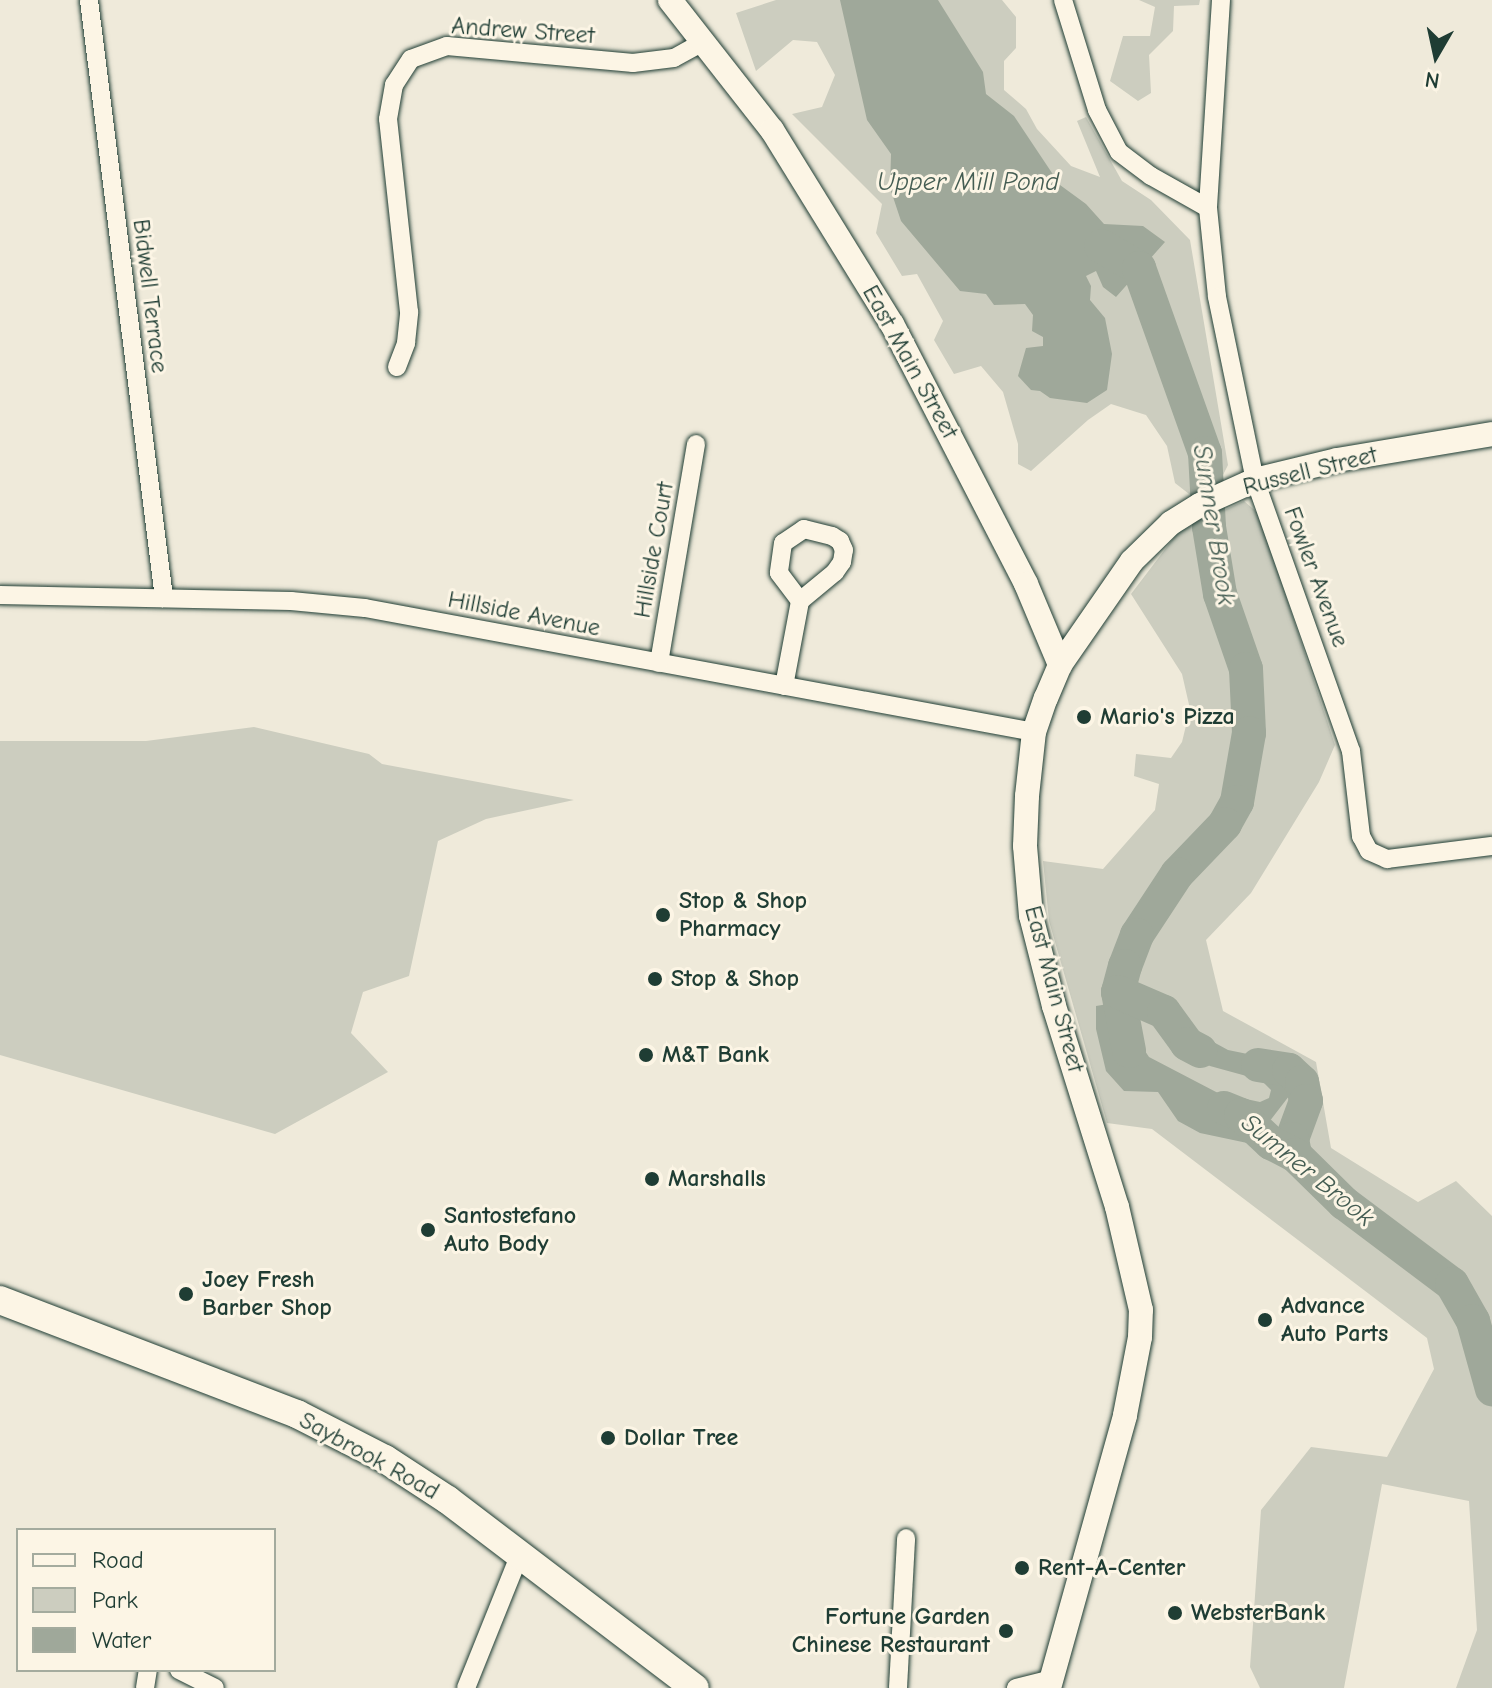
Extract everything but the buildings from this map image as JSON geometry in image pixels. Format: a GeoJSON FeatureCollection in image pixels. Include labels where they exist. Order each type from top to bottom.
{"type":"FeatureCollection","features":[{"type":"Feature","properties":{"kind":"main road","name":"East Main Street"},"geometry":{"type":"LineString","coordinates":[[670,0],[772,130],[892,324],[1026,584],[1060,665],[1034,732],[1025,846],[1031,916],[1054,1006],[1121,1221],[1141,1310],[1140,1337],[1125,1415],[1050,1684]]}},
{"type":"Feature","properties":{"kind":"main road","name":"Russell Street"},"geometry":{"type":"LineString","coordinates":[[1060,665],[1132,561],[1171,523],[1255,480],[1337,460],[1492,434]]}},
{"type":"Feature","properties":{"kind":"main road","name":"Saybrook Road"},"geometry":{"type":"LineString","coordinates":[[0,1300],[297,1414],[385,1459],[448,1500],[695,1688]]}},
{"type":"Feature","properties":{"kind":"street","name":"Bidwell Terrace"},"geometry":{"type":"LineString","coordinates":[[89,0],[164,598]]}},
{"type":"Feature","properties":{"kind":"street"},"geometry":{"type":"LineString","coordinates":[[1063,0],[1097,110],[1119,152],[1151,176],[1208,208]]}},
{"type":"Feature","properties":{"kind":"street","name":"Fowler Avenue"},"geometry":{"type":"LineString","coordinates":[[1221,0],[1208,208],[1217,297],[1255,480],[1344,727],[1359,796],[1363,844],[1375,856],[1387,859],[1492,846]]}},
{"type":"Feature","properties":{"kind":"street","name":"Andrew Street"},"geometry":{"type":"LineString","coordinates":[[397,367],[406,343],[409,312],[388,119],[394,85],[411,59],[447,46],[633,63],[674,58],[705,41]]}},
{"type":"Feature","properties":{"kind":"street","name":"Hillside Court"},"geometry":{"type":"LineString","coordinates":[[659,663],[696,444]]}},
{"type":"Feature","properties":{"kind":"street","name":"Hillside Avenue"},"geometry":{"type":"LineString","coordinates":[[0,595],[291,601],[365,608],[1034,732]]}},
{"type":"Feature","properties":{"kind":"street"},"geometry":{"type":"LineString","coordinates":[[784,686],[800,601]]}},
{"type":"Feature","properties":{"kind":"street"},"geometry":{"type":"LineString","coordinates":[[898,1688],[906,1538]]}},
{"type":"Feature","properties":{"kind":"street"},"geometry":{"type":"LineString","coordinates":[[466,1688],[520,1554]]}},
{"type":"Feature","properties":{"kind":"street"},"geometry":{"type":"LineString","coordinates":[[183,1672],[215,1688]]}},
{"type":"Feature","properties":{"kind":"street"},"geometry":{"type":"LineString","coordinates":[[1016,1688],[1050,1684]]}},
{"type":"Feature","properties":{"kind":"green space"},"geometry":{"type":"Polygon","coordinates":[[[776,0],[1002,0],[1016,17],[1016,48],[1004,61],[1004,90],[1026,109],[1037,129],[1071,166],[1100,177],[1077,121],[1086,117],[1122,181],[1151,200],[1190,240],[1228,465],[1222,477],[1193,497],[1175,483],[1167,446],[1146,415],[1111,404],[1088,420],[1031,471],[1018,464],[1018,444],[1003,392],[981,366],[954,374],[934,340],[943,321],[917,274],[902,276],[876,233],[882,204],[792,114],[822,107],[835,75],[817,42],[793,40],[756,71],[736,13],[776,0]]]}},
{"type":"Feature","properties":{"kind":"green space"},"geometry":{"type":"Polygon","coordinates":[[[1139,0],[1200,0],[1199,5],[1174,6],[1173,31],[1149,55],[1151,93],[1138,101],[1110,81],[1123,36],[1150,36],[1155,7],[1139,0]]]}},
{"type":"Feature","properties":{"kind":"green space"},"geometry":{"type":"Polygon","coordinates":[[[1244,501],[1259,514],[1335,745],[1319,782],[1251,893],[1206,940],[1223,1011],[1316,1062],[1331,1148],[1418,1202],[1456,1181],[1492,1216],[1492,1688],[1456,1688],[1477,1630],[1469,1501],[1382,1484],[1344,1688],[1260,1688],[1250,1667],[1261,1510],[1311,1447],[1387,1457],[1434,1369],[1427,1338],[1152,1129],[1107,1123],[1049,921],[1043,861],[1103,869],[1155,810],[1159,784],[1134,776],[1136,754],[1171,758],[1182,742],[1190,709],[1182,674],[1131,594],[1179,531],[1244,501]]]}},
{"type":"Feature","properties":{"kind":"green space"},"geometry":{"type":"Polygon","coordinates":[[[254,727],[369,754],[382,764],[574,800],[486,819],[438,841],[409,976],[363,992],[351,1033],[388,1072],[275,1134],[0,1055],[0,741],[146,741],[254,727]]]}},
{"type":"Feature","properties":{"kind":"water","name":"Upper Mill Pond"},"geometry":{"type":"Polygon","coordinates":[[[840,0],[938,0],[983,72],[986,94],[1014,116],[1060,185],[1086,204],[1104,224],[1143,226],[1165,242],[1116,297],[1103,287],[1096,271],[1086,276],[1091,286],[1090,300],[1105,318],[1112,354],[1107,390],[1087,403],[1050,398],[1040,391],[1031,390],[1018,376],[1026,348],[1043,346],[1043,337],[1032,331],[1033,315],[1025,304],[994,305],[986,294],[960,291],[901,221],[890,188],[891,154],[867,120],[840,0]]]}},
{"type":"Feature","properties":{"kind":"water"},"geometry":{"type":"Polygon","coordinates":[[[1114,1003],[1133,1016],[1139,1042],[1149,1057],[1218,1093],[1260,1102],[1269,1098],[1271,1090],[1261,1080],[1210,1066],[1190,1053],[1168,1028],[1170,1017],[1178,1015],[1206,1038],[1228,1050],[1277,1060],[1306,1074],[1252,1144],[1200,1133],[1178,1121],[1158,1092],[1124,1091],[1106,1071],[1096,1029],[1096,1006],[1114,1003]]]}},
{"type":"Feature","properties":{"kind":"waterway","name":"Sumner Brook"},"geometry":{"type":"LineString","coordinates":[[1101,246],[1139,268],[1205,453],[1209,527],[1220,594],[1246,669],[1249,733],[1237,802],[1225,824],[1177,874],[1137,935],[1125,966],[1118,992],[1129,1051]]}},
{"type":"Feature","properties":{"kind":"waterway"},"geometry":{"type":"LineString","coordinates":[[1118,992],[1164,1012],[1187,1044],[1200,1051]]}},
{"type":"Feature","properties":{"kind":"waterway"},"geometry":{"type":"LineString","coordinates":[[1258,1065],[1289,1070],[1302,1082],[1306,1101],[1292,1139],[1295,1155]]}},
{"type":"Feature","properties":{"kind":"waterway","name":"Sumner Brook"},"geometry":{"type":"LineString","coordinates":[[1224,1108],[1241,1115],[1271,1143],[1295,1155],[1344,1203],[1452,1284],[1473,1321],[1492,1389]]}},
{"type":"Feature","properties":{"kind":"place","name":"Mario's Pizza"},"geometry":{"type":"Point","coordinates":[1084,717]}},
{"type":"Feature","properties":{"kind":"place","name":"Stop & Shop Pharmacy"},"geometry":{"type":"Point","coordinates":[663,915]}},
{"type":"Feature","properties":{"kind":"place","name":"Stop & Shop"},"geometry":{"type":"Point","coordinates":[655,979]}},
{"type":"Feature","properties":{"kind":"place","name":"M&T Bank"},"geometry":{"type":"Point","coordinates":[646,1055]}},
{"type":"Feature","properties":{"kind":"place","name":"Marshalls"},"geometry":{"type":"Point","coordinates":[652,1179]}},
{"type":"Feature","properties":{"kind":"place","name":"Santostefano Auto Body"},"geometry":{"type":"Point","coordinates":[428,1230]}},
{"type":"Feature","properties":{"kind":"place","name":"Joey Fresh Barber Shop"},"geometry":{"type":"Point","coordinates":[186,1294]}},
{"type":"Feature","properties":{"kind":"place","name":"Advance Auto Parts"},"geometry":{"type":"Point","coordinates":[1265,1320]}},
{"type":"Feature","properties":{"kind":"place","name":"Dollar Tree"},"geometry":{"type":"Point","coordinates":[608,1438]}},
{"type":"Feature","properties":{"kind":"place","name":"Rent-A-Center"},"geometry":{"type":"Point","coordinates":[1022,1568]}},
{"type":"Feature","properties":{"kind":"place","name":"WebsterBank"},"geometry":{"type":"Point","coordinates":[1175,1613]}},
{"type":"Feature","properties":{"kind":"place","name":"Fortune Garden Chinese Restaurant"},"geometry":{"type":"Point","coordinates":[1006,1631]}}]}
